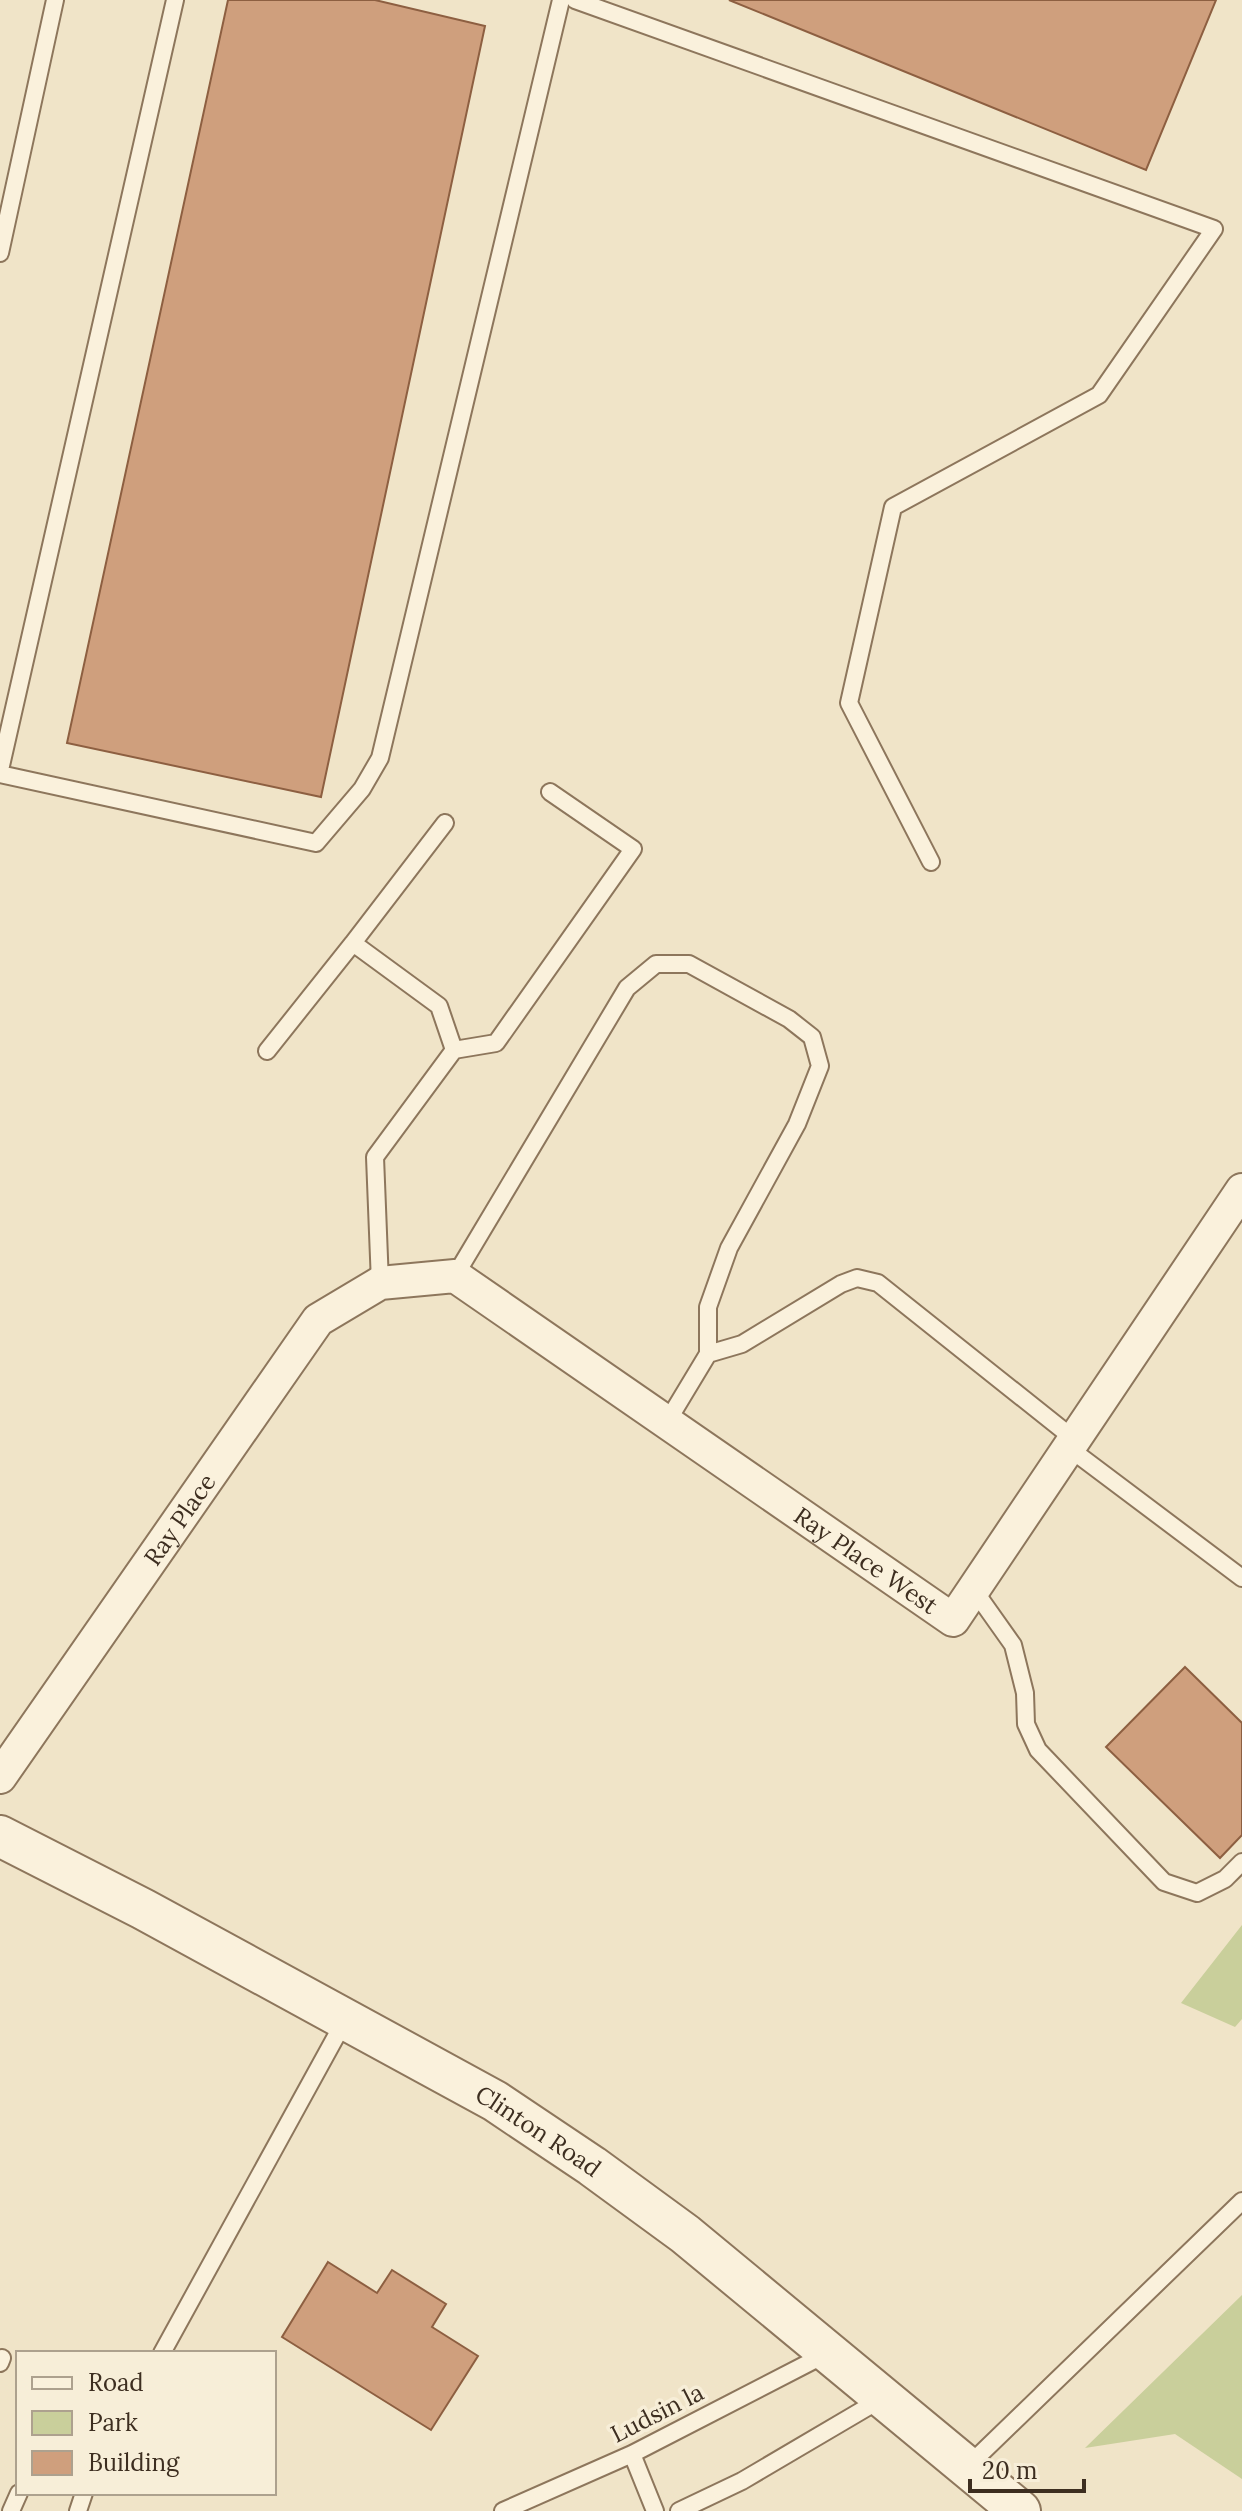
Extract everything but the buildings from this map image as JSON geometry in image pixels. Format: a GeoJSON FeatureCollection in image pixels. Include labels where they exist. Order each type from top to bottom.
{"type":"FeatureCollection","features":[{"type":"Feature","properties":{"kind":"street","name":"Ray Place West"},"geometry":{"type":"LineString","coordinates":[[455,1276],[953,1620],[1242,1190]]}},
{"type":"Feature","properties":{"kind":"street"},"geometry":{"type":"LineString","coordinates":[[380,1283],[455,1276]]}},
{"type":"Feature","properties":{"kind":"street","name":"Ray Place"},"geometry":{"type":"LineString","coordinates":[[0,1777],[318,1320],[380,1283]]}},
{"type":"Feature","properties":{"kind":"street","name":"Clinton Road"},"geometry":{"type":"LineString","coordinates":[[0,1836],[346,2018],[495,2101],[685,2234],[1020,2511]]}},
{"type":"Feature","properties":{"kind":"lane"},"geometry":{"type":"LineString","coordinates":[[0,253],[55,0]]}},
{"type":"Feature","properties":{"kind":"lane"},"geometry":{"type":"LineString","coordinates":[[175,0],[0,772],[316,843],[362,789],[380,758],[561,0]]}},
{"type":"Feature","properties":{"kind":"lane"},"geometry":{"type":"LineString","coordinates":[[575,0],[1214,229],[1099,395],[893,507],[849,703],[931,862]]}},
{"type":"Feature","properties":{"kind":"lane"},"geometry":{"type":"LineString","coordinates":[[380,1283],[375,1157],[454,1050],[496,1043],[633,849],[550,792]]}},
{"type":"Feature","properties":{"kind":"lane"},"geometry":{"type":"LineString","coordinates":[[267,1051],[445,823]]}},
{"type":"Feature","properties":{"kind":"lane"},"geometry":{"type":"LineString","coordinates":[[353,943],[439,1006],[454,1050]]}},
{"type":"Feature","properties":{"kind":"lane"},"geometry":{"type":"LineString","coordinates":[[455,1276],[627,988],[656,964],[689,964],[789,1019],[812,1037],[820,1066],[797,1124],[729,1248],[708,1307],[708,1354],[667,1422]]}},
{"type":"Feature","properties":{"kind":"lane"},"geometry":{"type":"LineString","coordinates":[[708,1354],[742,1344],[841,1284],[857,1278],[878,1283],[1072,1444],[1242,1578]]}},
{"type":"Feature","properties":{"kind":"lane"},"geometry":{"type":"LineString","coordinates":[[974,1590],[1013,1645],[1025,1693],[1026,1724],[1038,1750],[1164,1882],[1197,1893],[1225,1879],[1242,1862]]}},
{"type":"Feature","properties":{"kind":"lane"},"geometry":{"type":"LineString","coordinates":[[163,2351],[346,2018]]}},
{"type":"Feature","properties":{"kind":"lane"},"geometry":{"type":"LineString","coordinates":[[966,2467],[1242,2201]]}},
{"type":"Feature","properties":{"kind":"lane","name":"Ludsin la"},"geometry":{"type":"LineString","coordinates":[[503,2511],[632,2454],[829,2353]]}},
{"type":"Feature","properties":{"kind":"lane"},"geometry":{"type":"LineString","coordinates":[[679,2511],[742,2481],[883,2398]]}},
{"type":"Feature","properties":{"kind":"lane"},"geometry":{"type":"LineString","coordinates":[[632,2454],[655,2511]]}},
{"type":"Feature","properties":{"kind":"green space"},"geometry":{"type":"Polygon","coordinates":[[[1242,1925],[1242,2019],[1235,2027],[1181,2003],[1242,1925]]]}},
{"type":"Feature","properties":{"kind":"green space"},"geometry":{"type":"Polygon","coordinates":[[[1242,2295],[1242,2479],[1175,2434],[1085,2448],[1242,2295]]]}}]}
